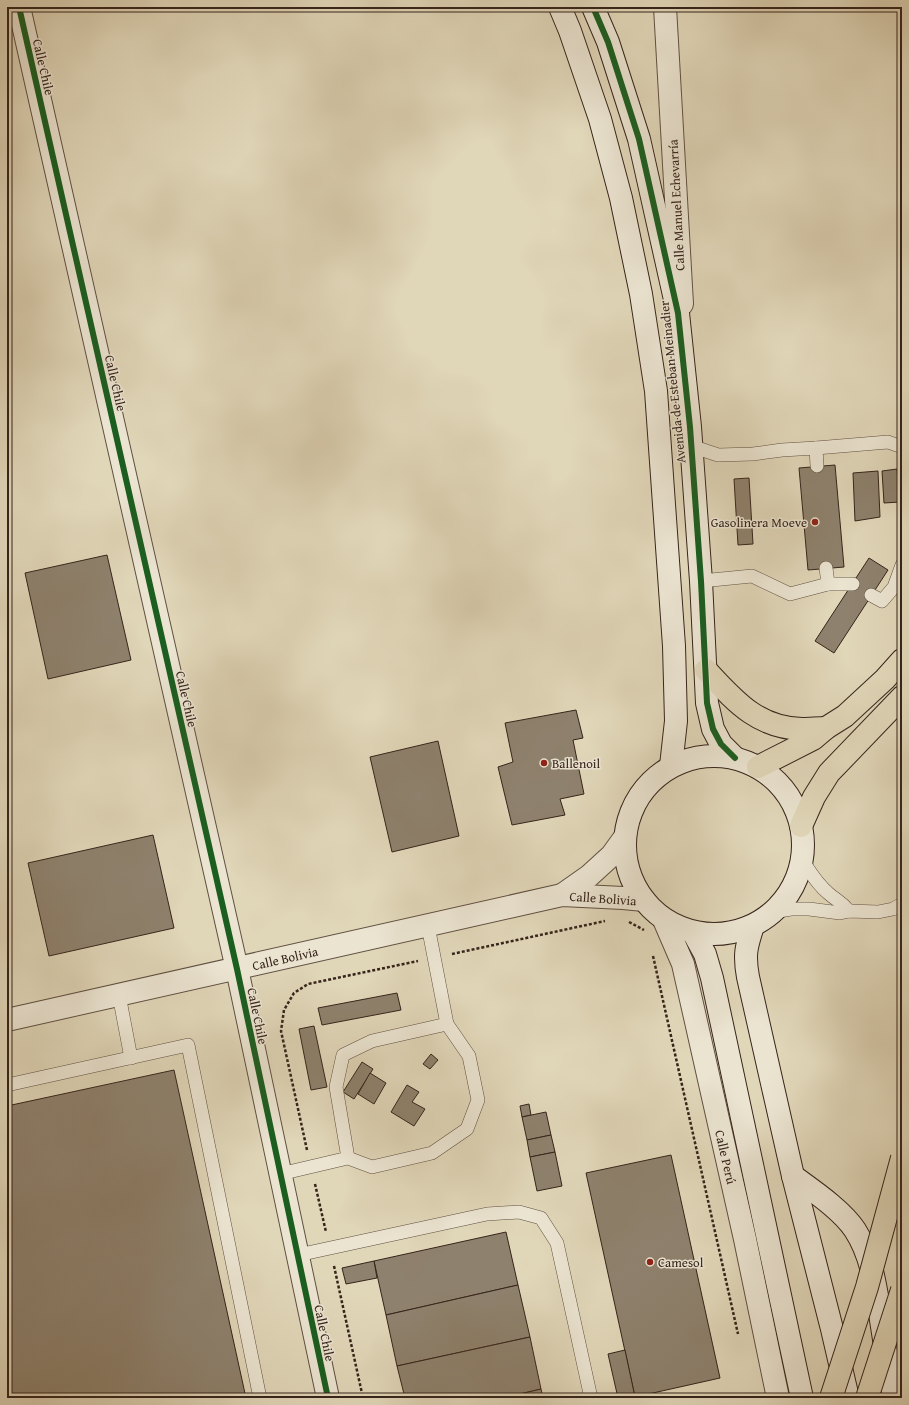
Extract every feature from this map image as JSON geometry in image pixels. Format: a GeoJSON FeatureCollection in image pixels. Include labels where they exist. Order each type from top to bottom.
{"type":"FeatureCollection","features":[{"type":"Feature","properties":{"kind":"highway"},"geometry":{"type":"LineString","coordinates":[[758,767],[813,739],[826,728],[845,716],[885,679],[902,660]]}},
{"type":"Feature","properties":{"kind":"highway"},"geometry":{"type":"LineString","coordinates":[[706,670],[742,707],[759,719],[778,726],[801,729],[826,728]]}},
{"type":"Feature","properties":{"kind":"highway"},"geometry":{"type":"LineString","coordinates":[[801,826],[814,797],[829,773],[902,697]]}},
{"type":"Feature","properties":{"kind":"highway"},"geometry":{"type":"LineString","coordinates":[[831,1398],[867,1286],[902,1158]]}},
{"type":"Feature","properties":{"kind":"highway"},"geometry":{"type":"LineString","coordinates":[[867,1398],[902,1290]]}},
{"type":"Feature","properties":{"kind":"street","name":"Calle Chile"},"geometry":{"type":"LineString","coordinates":[[19,7],[16,30],[237,969],[328,1398]]}},
{"type":"Feature","properties":{"kind":"street","name":"Avenida de Esteban Meinadier"},"geometry":{"type":"LineString","coordinates":[[560,7],[570,31],[600,119],[621,198],[641,294],[656,391],[674,646],[676,721],[671,766]]}},
{"type":"Feature","properties":{"kind":"street","name":"Avenida de Esteban Meinadier"},"geometry":{"type":"LineString","coordinates":[[593,7],[608,42],[639,139],[678,313],[690,436],[701,581],[707,703],[713,729],[721,744],[735,758]]}},
{"type":"Feature","properties":{"kind":"street","name":"Calle Manuel Echevarría"},"geometry":{"type":"LineString","coordinates":[[664,7],[690,436]]}},
{"type":"Feature","properties":{"kind":"street"},"geometry":{"type":"LineString","coordinates":[[702,756],[724,756],[735,758],[758,767],[774,778],[786,792],[796,808],[801,826],[804,845],[802,860],[792,889],[784,901],[773,912],[753,926],[723,934],[708,935],[678,927],[664,920],[653,911],[634,884],[628,871],[625,837],[632,809],[639,796],[648,784],[659,774],[671,766],[702,756]]}},
{"type":"Feature","properties":{"kind":"street","name":"Calle Bolivia"},"geometry":{"type":"LineString","coordinates":[[562,895],[588,876],[612,855],[625,837]]}},
{"type":"Feature","properties":{"kind":"street","name":"Calle Bolivia"},"geometry":{"type":"LineString","coordinates":[[7,1020],[562,895],[644,900]]}},
{"type":"Feature","properties":{"kind":"street","name":"Calle Perú"},"geometry":{"type":"LineString","coordinates":[[664,920],[683,964],[778,1398]]}},
{"type":"Feature","properties":{"kind":"street"},"geometry":{"type":"LineString","coordinates":[[753,926],[748,940],[745,959],[793,1176],[848,1398]]}},
{"type":"Feature","properties":{"kind":"street","name":"Calle Perú"},"geometry":{"type":"LineString","coordinates":[[693,932],[705,954],[712,978],[802,1398]]}},
{"type":"Feature","properties":{"kind":"street"},"geometry":{"type":"LineString","coordinates":[[793,1176],[816,1193],[845,1218],[854,1229],[862,1244],[874,1276],[894,1398]]}},
{"type":"Feature","properties":{"kind":"lane"},"geometry":{"type":"LineString","coordinates":[[690,436],[718,455],[753,454],[782,450],[888,442],[902,447]]}},
{"type":"Feature","properties":{"kind":"lane"},"geometry":{"type":"LineString","coordinates":[[816,448],[817,466]]}},
{"type":"Feature","properties":{"kind":"lane"},"geometry":{"type":"LineString","coordinates":[[871,595],[882,601],[894,587],[902,565]]}},
{"type":"Feature","properties":{"kind":"lane"},"geometry":{"type":"LineString","coordinates":[[826,568],[828,584]]}},
{"type":"Feature","properties":{"kind":"lane"},"geometry":{"type":"LineString","coordinates":[[701,581],[752,576],[790,594],[828,584],[853,584]]}},
{"type":"Feature","properties":{"kind":"lane"},"geometry":{"type":"LineString","coordinates":[[802,860],[816,881],[829,894],[843,902],[850,911]]}},
{"type":"Feature","properties":{"kind":"lane"},"geometry":{"type":"LineString","coordinates":[[773,912],[791,909],[809,909],[840,913],[850,911],[878,912],[893,909],[902,904]]}},
{"type":"Feature","properties":{"kind":"lane"},"geometry":{"type":"LineString","coordinates":[[280,1174],[348,1158],[372,1167],[432,1153],[467,1129],[478,1100],[469,1056],[447,1024],[428,926]]}},
{"type":"Feature","properties":{"kind":"lane"},"geometry":{"type":"LineString","coordinates":[[119,995],[132,1058]]}},
{"type":"Feature","properties":{"kind":"lane"},"geometry":{"type":"LineString","coordinates":[[348,1158],[336,1087],[343,1055],[372,1041],[447,1024]]}},
{"type":"Feature","properties":{"kind":"lane"},"geometry":{"type":"LineString","coordinates":[[7,1085],[188,1046],[260,1398]]}},
{"type":"Feature","properties":{"kind":"lane"},"geometry":{"type":"LineString","coordinates":[[298,1255],[487,1214],[520,1212],[541,1218],[557,1244],[590,1398]]}},
{"type":"Feature","properties":{"kind":"building"},"geometry":{"type":"Polygon","coordinates":[[[835,465],[844,567],[808,570],[799,468],[835,465]]]}},
{"type":"Feature","properties":{"kind":"building"},"geometry":{"type":"Polygon","coordinates":[[[897,469],[900,502],[884,503],[882,471],[897,469]]]}},
{"type":"Feature","properties":{"kind":"building"},"geometry":{"type":"Polygon","coordinates":[[[878,471],[880,517],[855,521],[853,473],[878,471]]]}},
{"type":"Feature","properties":{"kind":"building"},"geometry":{"type":"Polygon","coordinates":[[[749,478],[753,544],[738,545],[734,479],[749,478]]]}},
{"type":"Feature","properties":{"kind":"building"},"geometry":{"type":"Polygon","coordinates":[[[107,555],[131,660],[48,679],[25,573],[107,555]]]}},
{"type":"Feature","properties":{"kind":"building"},"geometry":{"type":"Polygon","coordinates":[[[869,558],[888,570],[834,653],[815,641],[869,558]]]}},
{"type":"Feature","properties":{"kind":"building"},"geometry":{"type":"Polygon","coordinates":[[[576,710],[583,738],[573,740],[584,794],[560,799],[565,815],[512,825],[498,767],[513,762],[505,723],[576,710]]]}},
{"type":"Feature","properties":{"kind":"building"},"geometry":{"type":"Polygon","coordinates":[[[438,741],[459,836],[392,852],[370,757],[438,741]]]}},
{"type":"Feature","properties":{"kind":"building"},"geometry":{"type":"Polygon","coordinates":[[[153,835],[174,928],[49,956],[28,863],[153,835]]]}},
{"type":"Feature","properties":{"kind":"building"},"geometry":{"type":"Polygon","coordinates":[[[397,993],[401,1010],[322,1025],[318,1008],[397,993]]]}},
{"type":"Feature","properties":{"kind":"building"},"geometry":{"type":"Polygon","coordinates":[[[314,1026],[327,1087],[311,1090],[299,1029],[314,1026]]]}},
{"type":"Feature","properties":{"kind":"building"},"geometry":{"type":"Polygon","coordinates":[[[431,1054],[438,1060],[430,1069],[423,1064],[431,1054]]]}},
{"type":"Feature","properties":{"kind":"building"},"geometry":{"type":"Polygon","coordinates":[[[362,1062],[373,1069],[354,1099],[343,1092],[362,1062]]]}},
{"type":"Feature","properties":{"kind":"building"},"geometry":{"type":"Polygon","coordinates":[[[174,1070],[246,1398],[11,1398],[7,1378],[7,1106],[174,1070]]]}},
{"type":"Feature","properties":{"kind":"building"},"geometry":{"type":"Polygon","coordinates":[[[370,1073],[386,1083],[374,1104],[358,1094],[370,1073]]]}},
{"type":"Feature","properties":{"kind":"building"},"geometry":{"type":"Polygon","coordinates":[[[407,1085],[419,1092],[412,1102],[425,1109],[414,1126],[391,1112],[407,1085]]]}},
{"type":"Feature","properties":{"kind":"building"},"geometry":{"type":"Polygon","coordinates":[[[529,1104],[531,1115],[522,1117],[520,1106],[529,1104]]]}},
{"type":"Feature","properties":{"kind":"building"},"geometry":{"type":"Polygon","coordinates":[[[546,1112],[551,1135],[527,1140],[522,1117],[546,1112]]]}},
{"type":"Feature","properties":{"kind":"building"},"geometry":{"type":"Polygon","coordinates":[[[551,1135],[555,1152],[530,1157],[527,1140],[551,1135]]]}},
{"type":"Feature","properties":{"kind":"building"},"geometry":{"type":"Polygon","coordinates":[[[555,1152],[562,1186],[537,1191],[530,1157],[555,1152]]]}},
{"type":"Feature","properties":{"kind":"building","name":"Camesol"},"geometry":{"type":"Polygon","coordinates":[[[671,1155],[720,1378],[635,1397],[586,1173],[671,1155]]]}},
{"type":"Feature","properties":{"kind":"building"},"geometry":{"type":"Polygon","coordinates":[[[506,1232],[518,1285],[386,1315],[374,1261],[506,1232]]]}},
{"type":"Feature","properties":{"kind":"building"},"geometry":{"type":"Polygon","coordinates":[[[374,1261],[377,1278],[346,1284],[342,1268],[374,1261]]]}},
{"type":"Feature","properties":{"kind":"building"},"geometry":{"type":"Polygon","coordinates":[[[518,1285],[530,1337],[397,1366],[386,1315],[518,1285]]]}},
{"type":"Feature","properties":{"kind":"building"},"geometry":{"type":"Polygon","coordinates":[[[530,1337],[541,1389],[503,1398],[405,1398],[397,1366],[530,1337]]]}},
{"type":"Feature","properties":{"kind":"building"},"geometry":{"type":"Polygon","coordinates":[[[625,1350],[635,1397],[618,1398],[608,1354],[625,1350]]]}},
{"type":"Feature","properties":{"kind":"building"},"geometry":{"type":"Polygon","coordinates":[[[541,1389],[543,1398],[503,1398],[541,1389]]]}},
{"type":"Feature","properties":{"kind":"cycle path"},"geometry":{"type":"LineString","coordinates":[[19,7],[237,969],[328,1398]]}},
{"type":"Feature","properties":{"kind":"cycle path"},"geometry":{"type":"LineString","coordinates":[[593,7],[608,42],[639,139],[678,313],[690,427],[701,581],[707,703],[713,729],[721,744],[735,758]]}},
{"type":"Feature","properties":{"kind":"place","name":"Gasolinera Moeve"},"geometry":{"type":"Point","coordinates":[815,522]}},
{"type":"Feature","properties":{"kind":"place","name":"Ballenoil"},"geometry":{"type":"Point","coordinates":[544,763]}},
{"type":"Feature","properties":{"kind":"place","name":"Camesol"},"geometry":{"type":"Point","coordinates":[650,1262]}}]}
